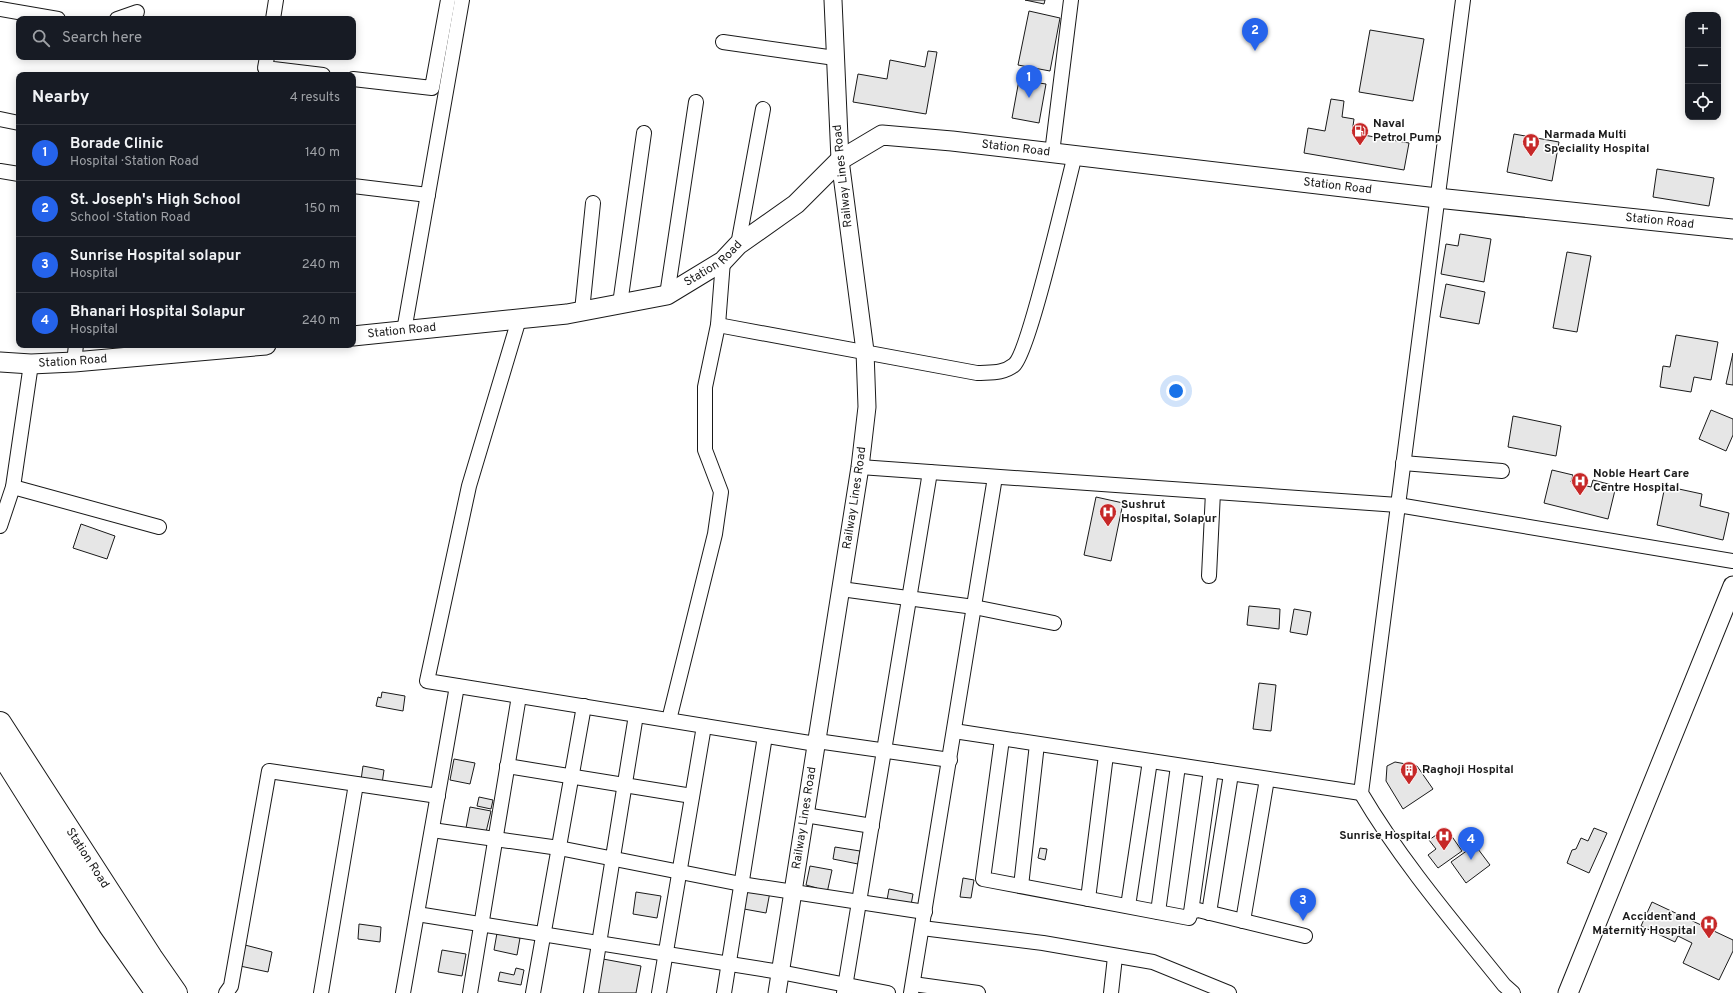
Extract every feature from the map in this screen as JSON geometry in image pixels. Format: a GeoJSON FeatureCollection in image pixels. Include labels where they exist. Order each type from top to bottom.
{"type":"FeatureCollection","features":[{"type":"Feature","properties":{"kind":"main road","name":"Station Road"},"geometry":{"type":"LineString","coordinates":[[356,336],[582,311],[667,294],[723,261],[738,245],[796,204],[840,160],[882,135],[1052,152],[1437,198],[1733,229]]}},
{"type":"Feature","properties":{"kind":"main road","name":"Station Road"},"geometry":{"type":"LineString","coordinates":[[0,362],[31,364],[75,353],[194,348]]}},
{"type":"Feature","properties":{"kind":"main road"},"geometry":{"type":"LineString","coordinates":[[1568,993],[1733,586]]}},
{"type":"Feature","properties":{"kind":"main road","name":"Station Road"},"geometry":{"type":"LineString","coordinates":[[0,723],[151,957],[176,993]]}},
{"type":"Feature","properties":{"kind":"main road","name":"Station Road"},"geometry":{"type":"LineString","coordinates":[[0,751],[110,926],[157,993]]}},
{"type":"Feature","properties":{"kind":"street"},"geometry":{"type":"LineString","coordinates":[[273,16],[276,0]]}},
{"type":"Feature","properties":{"kind":"street"},"geometry":{"type":"LineString","coordinates":[[356,79],[432,88],[448,0]]}},
{"type":"Feature","properties":{"kind":"street"},"geometry":{"type":"LineString","coordinates":[[404,331],[462,0]]}},
{"type":"Feature","properties":{"kind":"street","name":"Railway Lines Road"},"geometry":{"type":"LineString","coordinates":[[777,993],[860,467],[867,407],[865,351],[840,160],[833,0]]}},
{"type":"Feature","properties":{"kind":"street"},"geometry":{"type":"LineString","coordinates":[[1052,152],[1071,0]]}},
{"type":"Feature","properties":{"kind":"street"},"geometry":{"type":"LineString","coordinates":[[1463,0],[1361,793],[1378,823],[1495,974],[1513,993]]}},
{"type":"Feature","properties":{"kind":"street"},"geometry":{"type":"LineString","coordinates":[[0,10],[39,16]]}},
{"type":"Feature","properties":{"kind":"street"},"geometry":{"type":"LineString","coordinates":[[126,16],[137,12]]}},
{"type":"Feature","properties":{"kind":"street"},"geometry":{"type":"LineString","coordinates":[[723,42],[835,58]]}},
{"type":"Feature","properties":{"kind":"street"},"geometry":{"type":"LineString","coordinates":[[266,67],[301,72]]}},
{"type":"Feature","properties":{"kind":"street"},"geometry":{"type":"LineString","coordinates":[[667,294],[696,102]]}},
{"type":"Feature","properties":{"kind":"street"},"geometry":{"type":"LineString","coordinates":[[738,245],[763,109]]}},
{"type":"Feature","properties":{"kind":"street"},"geometry":{"type":"LineString","coordinates":[[0,119],[16,122]]}},
{"type":"Feature","properties":{"kind":"street"},"geometry":{"type":"LineString","coordinates":[[620,304],[644,133]]}},
{"type":"Feature","properties":{"kind":"street"},"geometry":{"type":"LineString","coordinates":[[718,325],[865,351],[977,373],[1004,372],[1016,364],[1030,328],[1075,155]]}},
{"type":"Feature","properties":{"kind":"street"},"geometry":{"type":"LineString","coordinates":[[0,171],[16,174]]}},
{"type":"Feature","properties":{"kind":"street"},"geometry":{"type":"LineString","coordinates":[[356,186],[428,195]]}},
{"type":"Feature","properties":{"kind":"street"},"geometry":{"type":"LineString","coordinates":[[582,311],[592,203]]}},
{"type":"Feature","properties":{"kind":"street"},"geometry":{"type":"LineString","coordinates":[[669,720],[715,534],[721,492],[705,450],[705,387],[718,325],[723,261]]}},
{"type":"Feature","properties":{"kind":"street"},"geometry":{"type":"LineString","coordinates":[[519,319],[469,486],[427,681],[765,736],[950,760]]}},
{"type":"Feature","properties":{"kind":"street"},"geometry":{"type":"LineString","coordinates":[[0,526],[13,487],[31,364]]}},
{"type":"Feature","properties":{"kind":"street"},"geometry":{"type":"LineString","coordinates":[[1404,463],[1502,471]]}},
{"type":"Feature","properties":{"kind":"street"},"geometry":{"type":"LineString","coordinates":[[860,467],[1398,505],[1733,561]]}},
{"type":"Feature","properties":{"kind":"street"},"geometry":{"type":"LineString","coordinates":[[845,989],[930,472]]}},
{"type":"Feature","properties":{"kind":"street"},"geometry":{"type":"LineString","coordinates":[[978,993],[912,988],[995,476]]}},
{"type":"Feature","properties":{"kind":"street"},"geometry":{"type":"LineString","coordinates":[[13,487],[159,528]]}},
{"type":"Feature","properties":{"kind":"street"},"geometry":{"type":"LineString","coordinates":[[1209,576],[1213,492]]}},
{"type":"Feature","properties":{"kind":"street"},"geometry":{"type":"LineString","coordinates":[[841,589],[974,608],[1054,623]]}},
{"type":"Feature","properties":{"kind":"street"},"geometry":{"type":"LineString","coordinates":[[403,993],[457,686]]}},
{"type":"Feature","properties":{"kind":"street"},"geometry":{"type":"LineString","coordinates":[[470,993],[519,696]]}},
{"type":"Feature","properties":{"kind":"street"},"geometry":{"type":"LineString","coordinates":[[533,993],[584,706]]}},
{"type":"Feature","properties":{"kind":"street"},"geometry":{"type":"LineString","coordinates":[[591,993],[636,715]]}},
{"type":"Feature","properties":{"kind":"street"},"geometry":{"type":"LineString","coordinates":[[659,993],[704,726]]}},
{"type":"Feature","properties":{"kind":"street"},"geometry":{"type":"LineString","coordinates":[[954,732],[1361,793]]}},
{"type":"Feature","properties":{"kind":"street"},"geometry":{"type":"LineString","coordinates":[[724,993],[765,736]]}},
{"type":"Feature","properties":{"kind":"street"},"geometry":{"type":"LineString","coordinates":[[1002,739],[983,879],[1188,918],[1211,770]]}},
{"type":"Feature","properties":{"kind":"street"},"geometry":{"type":"LineString","coordinates":[[1021,886],[1037,744]]}},
{"type":"Feature","properties":{"kind":"street"},"geometry":{"type":"LineString","coordinates":[[1088,899],[1106,755]]}},
{"type":"Feature","properties":{"kind":"street"},"geometry":{"type":"LineString","coordinates":[[1128,906],[1150,761]]}},
{"type":"Feature","properties":{"kind":"street"},"geometry":{"type":"LineString","coordinates":[[507,766],[692,796]]}},
{"type":"Feature","properties":{"kind":"street"},"geometry":{"type":"LineString","coordinates":[[1158,912],[1178,766]]}},
{"type":"Feature","properties":{"kind":"street"},"geometry":{"type":"LineString","coordinates":[[226,993],[231,986],[269,771],[438,796]]}},
{"type":"Feature","properties":{"kind":"street"},"geometry":{"type":"LineString","coordinates":[[1209,913],[1231,774]]}},
{"type":"Feature","properties":{"kind":"street"},"geometry":{"type":"LineString","coordinates":[[1243,921],[1267,779]]}},
{"type":"Feature","properties":{"kind":"street"},"geometry":{"type":"LineString","coordinates":[[321,993],[356,784]]}},
{"type":"Feature","properties":{"kind":"street"},"geometry":{"type":"LineString","coordinates":[[805,815],[872,826]]}},
{"type":"Feature","properties":{"kind":"street"},"geometry":{"type":"LineString","coordinates":[[432,830],[559,848],[741,884],[925,912]]}},
{"type":"Feature","properties":{"kind":"street"},"geometry":{"type":"LineString","coordinates":[[1190,912],[1198,910],[1305,936]]}},
{"type":"Feature","properties":{"kind":"street"},"geometry":{"type":"LineString","coordinates":[[417,914],[780,972],[845,989],[888,993]]}},
{"type":"Feature","properties":{"kind":"street"},"geometry":{"type":"LineString","coordinates":[[922,928],[1043,943],[1115,957],[1153,962],[1229,993]]}},
{"type":"Feature","properties":{"kind":"street"},"geometry":{"type":"LineString","coordinates":[[1111,993],[1115,957]]}},
{"type":"Feature","properties":{"kind":"building"},"geometry":{"type":"Polygon","coordinates":[[[1025,0],[1045,0],[1044,4],[1025,0]]]}},
{"type":"Feature","properties":{"kind":"building"},"geometry":{"type":"Polygon","coordinates":[[[1029,11],[1060,18],[1050,71],[1018,65],[1029,11]]]}},
{"type":"Feature","properties":{"kind":"building"},"geometry":{"type":"Polygon","coordinates":[[[1370,30],[1424,39],[1413,101],[1359,92],[1370,30]]]}},
{"type":"Feature","properties":{"kind":"building"},"geometry":{"type":"Polygon","coordinates":[[[928,51],[937,52],[926,114],[853,102],[858,74],[887,79],[890,60],[925,67],[928,51]]]}},
{"type":"Feature","properties":{"kind":"building"},"geometry":{"type":"Polygon","coordinates":[[[1019,80],[1046,84],[1039,123],[1012,118],[1019,80]]]}},
{"type":"Feature","properties":{"kind":"building"},"geometry":{"type":"Polygon","coordinates":[[[1331,99],[1344,101],[1342,117],[1354,119],[1352,133],[1409,143],[1404,170],[1304,153],[1308,128],[1325,131],[1331,99]]]}},
{"type":"Feature","properties":{"kind":"building"},"geometry":{"type":"Polygon","coordinates":[[[1514,134],[1559,142],[1552,181],[1507,172],[1514,134]]]}},
{"type":"Feature","properties":{"kind":"building"},"geometry":{"type":"Polygon","coordinates":[[[1657,169],[1714,178],[1709,206],[1653,197],[1657,169]]]}},
{"type":"Feature","properties":{"kind":"building"},"geometry":{"type":"Polygon","coordinates":[[[1460,234],[1491,239],[1484,282],[1441,274],[1446,244],[1458,246],[1460,234]]]}},
{"type":"Feature","properties":{"kind":"building"},"geometry":{"type":"Polygon","coordinates":[[[1567,252],[1591,256],[1577,332],[1553,328],[1567,252]]]}},
{"type":"Feature","properties":{"kind":"building"},"geometry":{"type":"Polygon","coordinates":[[[1446,284],[1485,292],[1479,324],[1440,317],[1446,284]]]}},
{"type":"Feature","properties":{"kind":"building"},"geometry":{"type":"Polygon","coordinates":[[[1676,335],[1718,342],[1711,380],[1694,377],[1691,392],[1660,387],[1663,366],[1670,367],[1676,335]]]}},
{"type":"Feature","properties":{"kind":"building"},"geometry":{"type":"Polygon","coordinates":[[[1733,353],[1733,385],[1726,384],[1733,353]]]}},
{"type":"Feature","properties":{"kind":"building"},"geometry":{"type":"Polygon","coordinates":[[[1711,410],[1733,419],[1733,435],[1726,451],[1699,439],[1711,410]]]}},
{"type":"Feature","properties":{"kind":"building"},"geometry":{"type":"Polygon","coordinates":[[[1513,416],[1561,426],[1556,456],[1508,447],[1513,416]]]}},
{"type":"Feature","properties":{"kind":"building"},"geometry":{"type":"Polygon","coordinates":[[[1552,470],[1573,475],[1571,482],[1591,487],[1593,480],[1616,486],[1608,519],[1544,503],[1552,470]]]}},
{"type":"Feature","properties":{"kind":"building"},"geometry":{"type":"Polygon","coordinates":[[[1665,486],[1702,494],[1700,506],[1729,513],[1723,540],[1657,525],[1665,486]]]}},
{"type":"Feature","properties":{"kind":"building"},"geometry":{"type":"Polygon","coordinates":[[[1096,497],[1123,503],[1111,561],[1084,555],[1096,497]]]}},
{"type":"Feature","properties":{"kind":"building"},"geometry":{"type":"Polygon","coordinates":[[[81,524],[115,536],[107,559],[73,548],[81,524]]]}},
{"type":"Feature","properties":{"kind":"building"},"geometry":{"type":"Polygon","coordinates":[[[1249,606],[1280,609],[1279,629],[1247,625],[1249,606]]]}},
{"type":"Feature","properties":{"kind":"building"},"geometry":{"type":"Polygon","coordinates":[[[1294,609],[1311,612],[1307,635],[1290,632],[1294,609]]]}},
{"type":"Feature","properties":{"kind":"building"},"geometry":{"type":"Polygon","coordinates":[[[1259,683],[1276,685],[1271,731],[1253,729],[1259,683]]]}},
{"type":"Feature","properties":{"kind":"building"},"geometry":{"type":"Polygon","coordinates":[[[382,692],[405,696],[403,711],[376,706],[378,697],[381,698],[382,692]]]}},
{"type":"Feature","properties":{"kind":"building"},"geometry":{"type":"Polygon","coordinates":[[[454,759],[475,763],[470,784],[450,780],[454,759]]]}},
{"type":"Feature","properties":{"kind":"building","name":"Raghoji Hospital"},"geometry":{"type":"Polygon","coordinates":[[[1395,762],[1417,766],[1433,789],[1403,809],[1386,781],[1387,766],[1395,762]]]}},
{"type":"Feature","properties":{"kind":"building"},"geometry":{"type":"Polygon","coordinates":[[[363,766],[384,770],[382,784],[361,780],[363,766]]]}},
{"type":"Feature","properties":{"kind":"building"},"geometry":{"type":"Polygon","coordinates":[[[479,797],[493,800],[491,809],[477,806],[479,797]]]}},
{"type":"Feature","properties":{"kind":"building"},"geometry":{"type":"Polygon","coordinates":[[[470,807],[491,811],[486,832],[466,828],[470,807]]]}},
{"type":"Feature","properties":{"kind":"building","name":"Sunrise Hospital"},"geometry":{"type":"Polygon","coordinates":[[[1446,828],[1462,851],[1438,868],[1428,855],[1436,849],[1429,840],[1446,828]]]}},
{"type":"Feature","properties":{"kind":"building"},"geometry":{"type":"Polygon","coordinates":[[[1594,828],[1607,833],[1589,873],[1567,863],[1572,850],[1576,849],[1581,838],[1588,841],[1594,828]]]}},
{"type":"Feature","properties":{"kind":"building"},"geometry":{"type":"Polygon","coordinates":[[[1475,845],[1490,865],[1466,883],[1451,862],[1475,845]]]}},
{"type":"Feature","properties":{"kind":"building"},"geometry":{"type":"Polygon","coordinates":[[[835,847],[860,851],[858,864],[833,859],[835,847]]]}},
{"type":"Feature","properties":{"kind":"building"},"geometry":{"type":"Polygon","coordinates":[[[1040,848],[1047,849],[1045,860],[1038,858],[1040,848]]]}},
{"type":"Feature","properties":{"kind":"building"},"geometry":{"type":"Polygon","coordinates":[[[810,866],[832,870],[827,893],[816,891],[817,888],[806,885],[810,866]]]}},
{"type":"Feature","properties":{"kind":"building"},"geometry":{"type":"Polygon","coordinates":[[[963,878],[974,880],[971,898],[960,897],[963,878]]]}},
{"type":"Feature","properties":{"kind":"building"},"geometry":{"type":"Polygon","coordinates":[[[747,888],[770,892],[766,913],[744,909],[747,888]]]}},
{"type":"Feature","properties":{"kind":"building"},"geometry":{"type":"Polygon","coordinates":[[[889,889],[913,894],[911,905],[887,900],[889,889]]]}},
{"type":"Feature","properties":{"kind":"building"},"geometry":{"type":"Polygon","coordinates":[[[636,892],[661,896],[657,918],[633,914],[636,892]]]}},
{"type":"Feature","properties":{"kind":"building"},"geometry":{"type":"Polygon","coordinates":[[[1652,902],[1733,940],[1733,951],[1719,980],[1683,963],[1692,943],[1678,936],[1675,942],[1641,926],[1652,902]]]}},
{"type":"Feature","properties":{"kind":"building"},"geometry":{"type":"Polygon","coordinates":[[[359,924],[381,927],[380,942],[358,939],[359,924]]]}},
{"type":"Feature","properties":{"kind":"building"},"geometry":{"type":"Polygon","coordinates":[[[497,933],[520,938],[517,955],[494,950],[497,933]]]}},
{"type":"Feature","properties":{"kind":"building"},"geometry":{"type":"Polygon","coordinates":[[[245,945],[272,952],[268,972],[240,966],[245,945]]]}},
{"type":"Feature","properties":{"kind":"building"},"geometry":{"type":"Polygon","coordinates":[[[442,950],[466,954],[462,976],[438,972],[442,950]]]}},
{"type":"Feature","properties":{"kind":"building"},"geometry":{"type":"Polygon","coordinates":[[[603,959],[641,966],[636,993],[597,993],[603,959]]]}},
{"type":"Feature","properties":{"kind":"building"},"geometry":{"type":"Polygon","coordinates":[[[516,968],[524,970],[521,985],[498,981],[500,972],[514,975],[516,968]]]}},
{"type":"Feature","properties":{"kind":"place","name":"St. Joseph's High School"},"geometry":{"type":"Point","coordinates":[1255,51]}},
{"type":"Feature","properties":{"kind":"place","name":"Borade Clinic"},"geometry":{"type":"Point","coordinates":[1029,98]}},
{"type":"Feature","properties":{"kind":"place","name":"Naval Petrol Pump"},"geometry":{"type":"Point","coordinates":[1360,146]}},
{"type":"Feature","properties":{"kind":"place","name":"Narmada Multi Speciality Hospital"},"geometry":{"type":"Point","coordinates":[1531,157]}},
{"type":"Feature","properties":{"kind":"place","name":"Noble Heart Care Centre Hospital"},"geometry":{"type":"Point","coordinates":[1580,496]}},
{"type":"Feature","properties":{"kind":"place","name":"Sushrut Hospital, Solapur"},"geometry":{"type":"Point","coordinates":[1108,527]}},
{"type":"Feature","properties":{"kind":"place","name":"Raghoji Hospital"},"geometry":{"type":"Point","coordinates":[1409,785]}},
{"type":"Feature","properties":{"kind":"place","name":"Sunrise Hospital"},"geometry":{"type":"Point","coordinates":[1444,851]}},
{"type":"Feature","properties":{"kind":"place","name":"Bhanari Hospital Solapur"},"geometry":{"type":"Point","coordinates":[1471,860]}},
{"type":"Feature","properties":{"kind":"place","name":"Sunrise Hospital solapur"},"geometry":{"type":"Point","coordinates":[1303,921]}},
{"type":"Feature","properties":{"kind":"place","name":"Accident and Maternity Hospital"},"geometry":{"type":"Point","coordinates":[1709,939]}}]}
